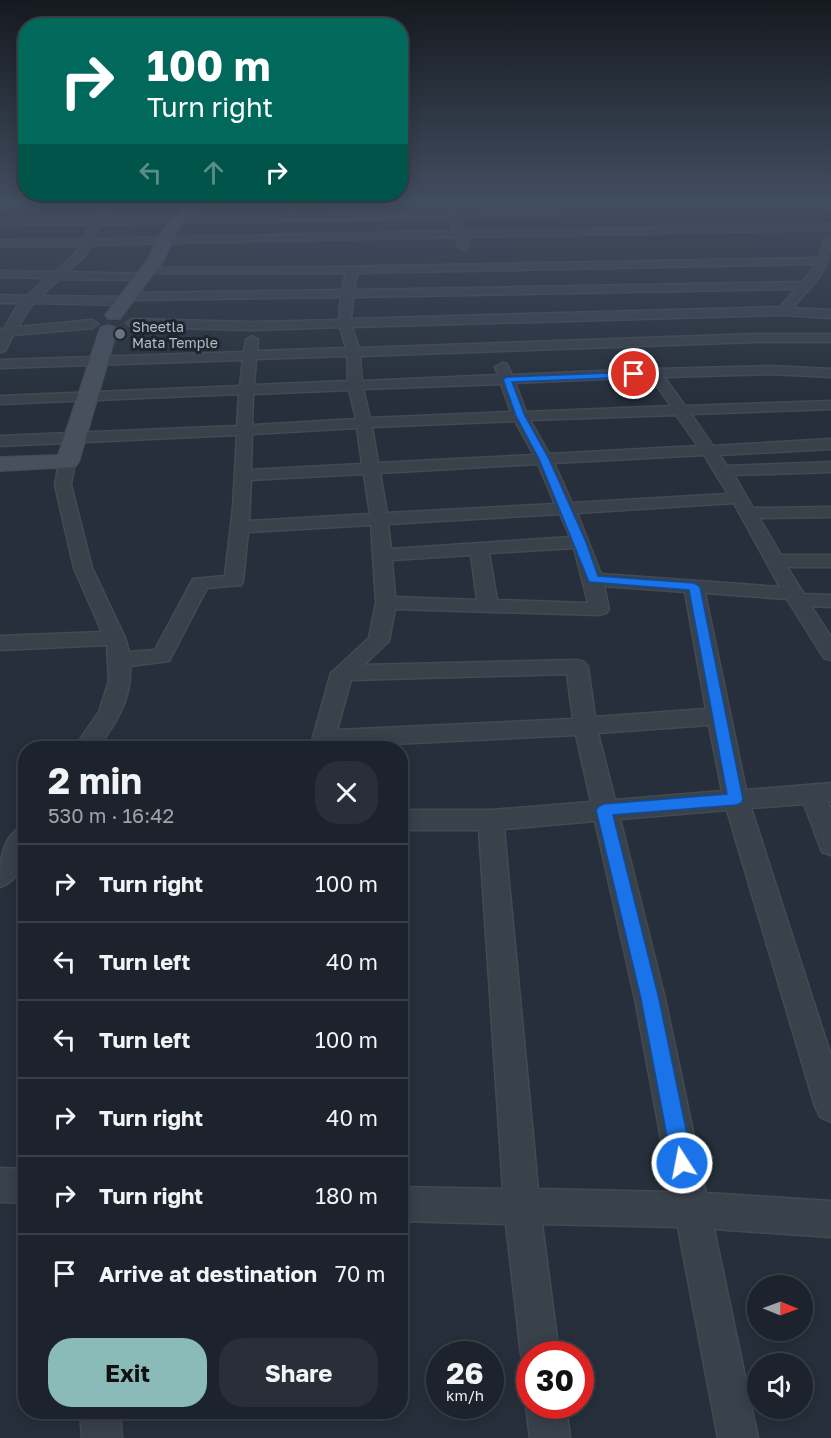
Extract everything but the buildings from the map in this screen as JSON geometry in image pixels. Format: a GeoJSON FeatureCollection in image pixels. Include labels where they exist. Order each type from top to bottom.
{"type":"FeatureCollection","features":[{"type":"Feature","properties":{"kind":"street"},"geometry":{"type":"LineString","coordinates":[[0,348],[4,332],[24,305],[58,275],[71,267]]}},
{"type":"Feature","properties":{"kind":"street"},"geometry":{"type":"LineString","coordinates":[[91,741],[110,714],[120,681],[118,646],[83,568],[63,485],[73,439],[114,314],[150,267]]}},
{"type":"Feature","properties":{"kind":"street"},"geometry":{"type":"LineString","coordinates":[[119,660],[162,656],[200,583],[234,580],[244,475],[252,326],[260,294],[267,277],[275,267]]}},
{"type":"Feature","properties":{"kind":"street"},"geometry":{"type":"LineString","coordinates":[[0,274],[146,274],[464,267]]}},
{"type":"Feature","properties":{"kind":"street"},"geometry":{"type":"LineString","coordinates":[[386,603],[599,609],[593,579],[580,542],[544,459],[520,416],[480,312],[468,267]]}},
{"type":"Feature","properties":{"kind":"street"},"geometry":{"type":"LineString","coordinates":[[588,267],[616,317],[722,471],[795,597],[831,653]]}},
{"type":"Feature","properties":{"kind":"street"},"geometry":{"type":"LineString","coordinates":[[783,311],[808,285],[820,267]]}},
{"type":"Feature","properties":{"kind":"street"},"geometry":{"type":"LineString","coordinates":[[324,741],[342,674],[379,640],[386,603],[379,519],[369,467],[364,423],[355,384],[353,351],[345,323],[347,293],[352,270]]}},
{"type":"Feature","properties":{"kind":"street"},"geometry":{"type":"LineString","coordinates":[[4,332],[260,294],[808,285]]}},
{"type":"Feature","properties":{"kind":"street"},"geometry":{"type":"LineString","coordinates":[[0,299],[31,300],[114,314],[131,318],[132,324],[252,326],[345,323],[480,312],[616,317],[783,311],[831,314]]}},
{"type":"Feature","properties":{"kind":"street"},"geometry":{"type":"LineString","coordinates":[[0,364],[756,338],[831,338]]}},
{"type":"Feature","properties":{"kind":"street"},"geometry":{"type":"LineString","coordinates":[[0,400],[655,373],[770,370],[829,377]]}},
{"type":"Feature","properties":{"kind":"street"},"geometry":{"type":"LineString","coordinates":[[0,441],[520,416],[831,405]]}},
{"type":"Feature","properties":{"kind":"street"},"geometry":{"type":"LineString","coordinates":[[244,475],[831,444]]}},
{"type":"Feature","properties":{"kind":"street"},"geometry":{"type":"LineString","coordinates":[[0,464],[67,462]]}},
{"type":"Feature","properties":{"kind":"street"},"geometry":{"type":"LineString","coordinates":[[722,471],[831,467]]}},
{"type":"Feature","properties":{"kind":"street"},"geometry":{"type":"LineString","coordinates":[[240,527],[565,508],[743,506],[831,513]]}},
{"type":"Feature","properties":{"kind":"street"},"geometry":{"type":"LineString","coordinates":[[381,555],[580,542]]}},
{"type":"Feature","properties":{"kind":"street"},"geometry":{"type":"LineString","coordinates":[[480,549],[488,605]]}},
{"type":"Feature","properties":{"kind":"street"},"geometry":{"type":"LineString","coordinates":[[774,561],[831,561]]}},
{"type":"Feature","properties":{"kind":"street"},"geometry":{"type":"LineString","coordinates":[[593,579],[831,601]]}},
{"type":"Feature","properties":{"kind":"street"},"geometry":{"type":"LineString","coordinates":[[694,587],[736,799],[831,1106]]}},
{"type":"Feature","properties":{"kind":"street"},"geometry":{"type":"LineString","coordinates":[[0,643],[115,638]]}},
{"type":"Feature","properties":{"kind":"street"},"geometry":{"type":"LineString","coordinates":[[342,674],[577,667],[585,726],[650,999],[738,1438]]}},
{"type":"Feature","properties":{"kind":"street"},"geometry":{"type":"LineString","coordinates":[[367,741],[718,716]]}},
{"type":"Feature","properties":{"kind":"street"},"geometry":{"type":"LineString","coordinates":[[408,820],[491,820],[822,793],[831,845]]}},
{"type":"Feature","properties":{"kind":"street"},"geometry":{"type":"LineString","coordinates":[[491,820],[522,1206],[538,1341]]}},
{"type":"Feature","properties":{"kind":"street"},"geometry":{"type":"LineString","coordinates":[[0,876],[18,847]]}},
{"type":"Feature","properties":{"kind":"street"},"geometry":{"type":"LineString","coordinates":[[0,1185],[18,1186]]}},
{"type":"Feature","properties":{"kind":"street"},"geometry":{"type":"LineString","coordinates":[[408,1204],[692,1210],[831,1219]]}},
{"type":"Feature","properties":{"kind":"street"},"geometry":{"type":"LineString","coordinates":[[101,1419],[102,1438]]}},
{"type":"Feature","properties":{"kind":"street"},"geometry":{"type":"LineString","coordinates":[[548,1419],[550,1438]]}},
{"type":"Feature","properties":{"kind":"place","name":"Sheetla Mata Temple"},"geometry":{"type":"Point","coordinates":[120,334]}},
{"type":"Feature","properties":{"kind":"route"},"geometry":{"type":"LineString","coordinates":[[634,374],[507,379],[520,416],[544,459],[580,542],[593,579],[694,587],[736,799],[604,810],[650,999],[682,1163]]}}]}
